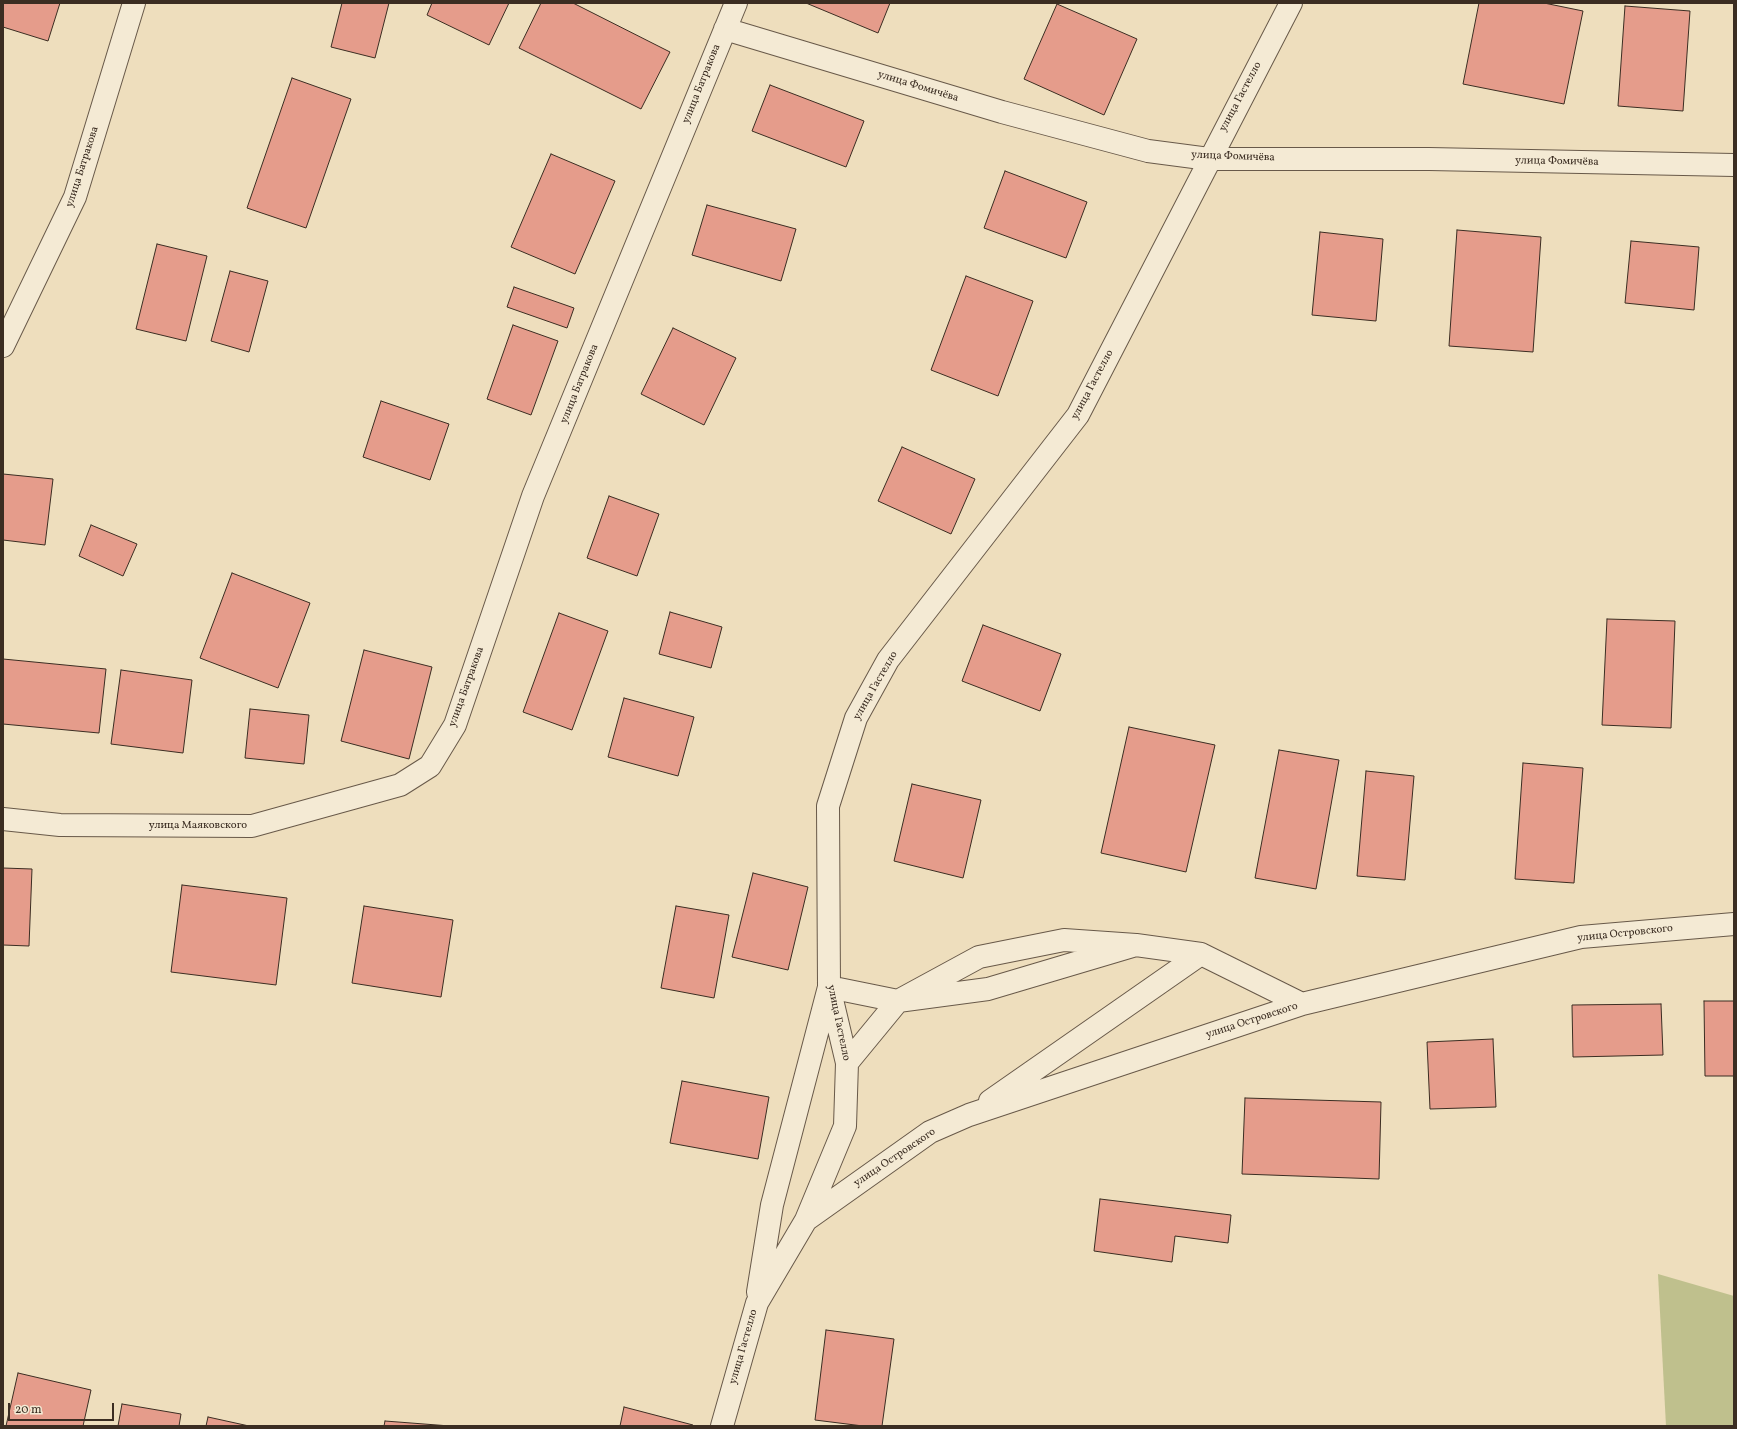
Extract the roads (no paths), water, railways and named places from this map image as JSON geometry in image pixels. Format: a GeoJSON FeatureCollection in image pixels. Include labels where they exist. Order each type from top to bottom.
{"type":"FeatureCollection","features":[{"type":"Feature","properties":{"kind":"street","name":"улица Батракова"},"geometry":{"type":"LineString","coordinates":[[3,346],[75,197],[134,3]]}},
{"type":"Feature","properties":{"kind":"street","name":"улица Батракова"},"geometry":{"type":"LineString","coordinates":[[430,766],[455,725],[533,496],[736,3]]}},
{"type":"Feature","properties":{"kind":"street","name":"улица Гастелло"},"geometry":{"type":"LineString","coordinates":[[722,1426],[757,1303],[806,1220],[845,1126],[847,1062],[829,987],[828,806],[856,718],[888,660],[1078,415],[1291,3]]}},
{"type":"Feature","properties":{"kind":"street","name":"улица Фомичёва"},"geometry":{"type":"LineString","coordinates":[[725,29],[1002,112],[1148,151],[1209,159],[1421,159],[1734,165]]}},
{"type":"Feature","properties":{"kind":"street","name":"улица Маяковского"},"geometry":{"type":"LineString","coordinates":[[3,819],[60,825],[252,826],[400,786],[430,766]]}},
{"type":"Feature","properties":{"kind":"street","name":"улица Островского"},"geometry":{"type":"LineString","coordinates":[[806,1220],[930,1132],[969,1115],[1302,1004],[1581,937],[1734,924]]}},
{"type":"Feature","properties":{"kind":"street"},"geometry":{"type":"LineString","coordinates":[[847,1062],[898,1001],[979,957],[1064,940],[1136,945],[1201,954],[1302,1004]]}},
{"type":"Feature","properties":{"kind":"street"},"geometry":{"type":"LineString","coordinates":[[757,1303],[772,1205],[829,987],[898,1001],[988,989],[1136,945]]}},
{"type":"Feature","properties":{"kind":"street"},"geometry":{"type":"LineString","coordinates":[[969,1115],[1201,954]]}}]}
